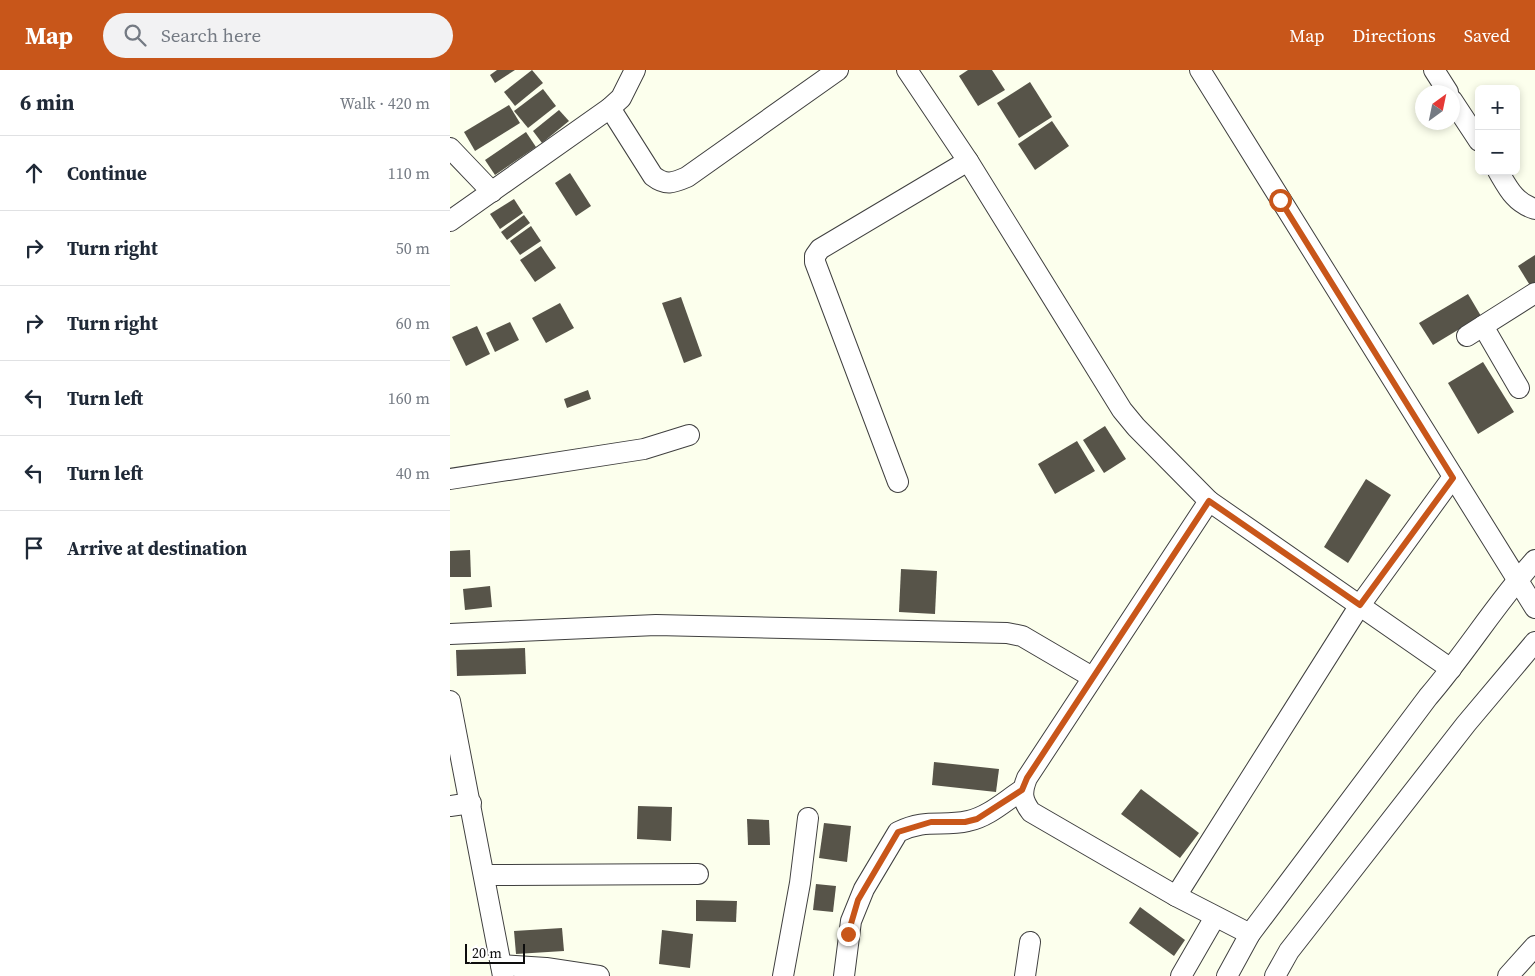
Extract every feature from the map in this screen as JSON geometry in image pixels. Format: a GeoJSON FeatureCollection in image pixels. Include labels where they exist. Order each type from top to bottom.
{"type":"FeatureCollection","features":[{"type":"Feature","properties":{"kind":"street"},"geometry":{"type":"LineString","coordinates":[[450,221],[610,108],[621,98],[635,70]]}},
{"type":"Feature","properties":{"kind":"street"},"geometry":{"type":"LineString","coordinates":[[610,108],[653,176],[660,182],[672,184],[687,178],[838,70]]}},
{"type":"Feature","properties":{"kind":"street"},"geometry":{"type":"LineString","coordinates":[[907,70],[968,161],[1122,410],[1209,501],[1452,670]]}},
{"type":"Feature","properties":{"kind":"street"},"geometry":{"type":"LineString","coordinates":[[1200,70],[1535,608]]}},
{"type":"Feature","properties":{"kind":"street"},"geometry":{"type":"LineString","coordinates":[[1434,70],[1444,85]]}},
{"type":"Feature","properties":{"kind":"street"},"geometry":{"type":"LineString","coordinates":[[1460,112],[1475,135]]}},
{"type":"Feature","properties":{"kind":"street"},"geometry":{"type":"LineString","coordinates":[[450,148],[492,192]]}},
{"type":"Feature","properties":{"kind":"street"},"geometry":{"type":"LineString","coordinates":[[898,482],[815,262],[815,256],[820,249],[968,161]]}},
{"type":"Feature","properties":{"kind":"street"},"geometry":{"type":"LineString","coordinates":[[1500,175],[1514,197],[1524,206],[1535,210]]}},
{"type":"Feature","properties":{"kind":"street"},"geometry":{"type":"LineString","coordinates":[[1519,388],[1475,331],[1535,293]]}},
{"type":"Feature","properties":{"kind":"street"},"geometry":{"type":"LineString","coordinates":[[450,479],[644,449],[689,435]]}},
{"type":"Feature","properties":{"kind":"street"},"geometry":{"type":"LineString","coordinates":[[1176,896],[1360,605],[1453,478]]}},
{"type":"Feature","properties":{"kind":"street"},"geometry":{"type":"LineString","coordinates":[[1209,501],[1092,677],[1027,778],[1022,790],[1024,801],[1031,812],[1176,896],[1250,934]]}},
{"type":"Feature","properties":{"kind":"street"},"geometry":{"type":"LineString","coordinates":[[1227,976],[1250,934],[1428,697],[1452,670],[1516,580],[1535,560]]}},
{"type":"Feature","properties":{"kind":"street"},"geometry":{"type":"LineString","coordinates":[[450,634],[656,625],[1007,633],[1022,636],[1092,677]]}},
{"type":"Feature","properties":{"kind":"street"},"geometry":{"type":"LineString","coordinates":[[1275,976],[1289,951],[1454,739],[1535,642]]}},
{"type":"Feature","properties":{"kind":"street"},"geometry":{"type":"LineString","coordinates":[[451,712],[471,804],[502,970],[546,968],[599,976]]}},
{"type":"Feature","properties":{"kind":"street"},"geometry":{"type":"LineString","coordinates":[[844,976],[850,927],[856,907],[898,832],[931,822],[965,822],[977,819],[1022,790]]}},
{"type":"Feature","properties":{"kind":"street"},"geometry":{"type":"LineString","coordinates":[[450,806],[471,804]]}},
{"type":"Feature","properties":{"kind":"street"},"geometry":{"type":"LineString","coordinates":[[783,976],[800,883],[808,818]]}},
{"type":"Feature","properties":{"kind":"street"},"geometry":{"type":"LineString","coordinates":[[484,875],[698,874]]}},
{"type":"Feature","properties":{"kind":"street"},"geometry":{"type":"LineString","coordinates":[[1181,976],[1215,917]]}},
{"type":"Feature","properties":{"kind":"street"},"geometry":{"type":"LineString","coordinates":[[1025,976],[1030,942]]}},
{"type":"Feature","properties":{"kind":"street"},"geometry":{"type":"LineString","coordinates":[[1508,976],[1535,946]]}},
{"type":"Feature","properties":{"kind":"building"},"geometry":{"type":"Polygon","coordinates":[[[497,70],[515,70],[495,83],[490,75],[497,70]]]}},
{"type":"Feature","properties":{"kind":"building"},"geometry":{"type":"Polygon","coordinates":[[[532,70],[543,83],[515,106],[504,92],[532,70]]]}},
{"type":"Feature","properties":{"kind":"building"},"geometry":{"type":"Polygon","coordinates":[[[968,70],[992,70],[1005,90],[978,106],[959,76],[968,70]]]}},
{"type":"Feature","properties":{"kind":"building"},"geometry":{"type":"Polygon","coordinates":[[[1030,82],[1052,117],[1019,138],[997,103],[1030,82]]]}},
{"type":"Feature","properties":{"kind":"building"},"geometry":{"type":"Polygon","coordinates":[[[543,89],[556,106],[528,128],[514,111],[543,89]]]}},
{"type":"Feature","properties":{"kind":"building"},"geometry":{"type":"Polygon","coordinates":[[[509,105],[520,123],[475,151],[464,132],[509,105]]]}},
{"type":"Feature","properties":{"kind":"building"},"geometry":{"type":"Polygon","coordinates":[[[559,110],[569,121],[542,143],[533,131],[559,110]]]}},
{"type":"Feature","properties":{"kind":"building"},"geometry":{"type":"Polygon","coordinates":[[[1052,121],[1069,146],[1035,170],[1018,144],[1052,121]]]}},
{"type":"Feature","properties":{"kind":"building"},"geometry":{"type":"Polygon","coordinates":[[[526,132],[536,147],[495,175],[485,160],[526,132]]]}},
{"type":"Feature","properties":{"kind":"building"},"geometry":{"type":"Polygon","coordinates":[[[570,173],[591,206],[576,216],[555,183],[570,173]]]}},
{"type":"Feature","properties":{"kind":"building"},"geometry":{"type":"Polygon","coordinates":[[[514,199],[523,213],[500,229],[490,214],[514,199]]]}},
{"type":"Feature","properties":{"kind":"building"},"geometry":{"type":"Polygon","coordinates":[[[524,215],[530,223],[507,240],[501,232],[524,215]]]}},
{"type":"Feature","properties":{"kind":"building"},"geometry":{"type":"Polygon","coordinates":[[[531,226],[541,241],[520,255],[510,241],[531,226]]]}},
{"type":"Feature","properties":{"kind":"building"},"geometry":{"type":"Polygon","coordinates":[[[541,246],[556,268],[535,282],[520,260],[541,246]]]}},
{"type":"Feature","properties":{"kind":"building"},"geometry":{"type":"Polygon","coordinates":[[[1535,255],[1535,284],[1531,287],[1518,266],[1535,255]]]}},
{"type":"Feature","properties":{"kind":"building"},"geometry":{"type":"Polygon","coordinates":[[[1468,294],[1481,316],[1433,345],[1419,323],[1468,294]]]}},
{"type":"Feature","properties":{"kind":"building"},"geometry":{"type":"Polygon","coordinates":[[[681,297],[702,356],[684,363],[662,303],[681,297]]]}},
{"type":"Feature","properties":{"kind":"building"},"geometry":{"type":"Polygon","coordinates":[[[560,303],[574,328],[546,343],[532,318],[560,303]]]}},
{"type":"Feature","properties":{"kind":"building"},"geometry":{"type":"Polygon","coordinates":[[[510,322],[519,340],[495,352],[486,333],[510,322]]]}},
{"type":"Feature","properties":{"kind":"building"},"geometry":{"type":"Polygon","coordinates":[[[477,326],[490,354],[466,366],[452,337],[477,326]]]}},
{"type":"Feature","properties":{"kind":"building"},"geometry":{"type":"Polygon","coordinates":[[[1483,362],[1514,412],[1478,434],[1448,383],[1483,362]]]}},
{"type":"Feature","properties":{"kind":"building"},"geometry":{"type":"Polygon","coordinates":[[[588,390],[591,399],[567,408],[564,399],[588,390]]]}},
{"type":"Feature","properties":{"kind":"building"},"geometry":{"type":"Polygon","coordinates":[[[1105,426],[1126,459],[1104,473],[1083,440],[1105,426]]]}},
{"type":"Feature","properties":{"kind":"building"},"geometry":{"type":"Polygon","coordinates":[[[1077,441],[1095,471],[1055,494],[1038,464],[1077,441]]]}},
{"type":"Feature","properties":{"kind":"building"},"geometry":{"type":"Polygon","coordinates":[[[1366,479],[1391,495],[1348,563],[1324,547],[1366,479]]]}},
{"type":"Feature","properties":{"kind":"building"},"geometry":{"type":"Polygon","coordinates":[[[470,550],[471,577],[450,577],[450,551],[470,550]]]}},
{"type":"Feature","properties":{"kind":"building"},"geometry":{"type":"Polygon","coordinates":[[[901,569],[937,571],[935,614],[899,612],[901,569]]]}},
{"type":"Feature","properties":{"kind":"building"},"geometry":{"type":"Polygon","coordinates":[[[490,586],[492,607],[465,610],[463,589],[490,586]]]}},
{"type":"Feature","properties":{"kind":"building"},"geometry":{"type":"Polygon","coordinates":[[[525,648],[526,674],[457,676],[456,650],[525,648]]]}},
{"type":"Feature","properties":{"kind":"building"},"geometry":{"type":"Polygon","coordinates":[[[934,762],[999,769],[996,792],[932,785],[934,762]]]}},
{"type":"Feature","properties":{"kind":"building"},"geometry":{"type":"Polygon","coordinates":[[[1141,789],[1199,833],[1180,858],[1121,814],[1141,789]]]}},
{"type":"Feature","properties":{"kind":"building"},"geometry":{"type":"Polygon","coordinates":[[[638,806],[672,807],[671,841],[637,839],[638,806]]]}},
{"type":"Feature","properties":{"kind":"building"},"geometry":{"type":"Polygon","coordinates":[[[747,819],[769,820],[770,845],[748,845],[747,819]]]}},
{"type":"Feature","properties":{"kind":"building"},"geometry":{"type":"Polygon","coordinates":[[[824,823],[851,826],[847,862],[819,858],[824,823]]]}},
{"type":"Feature","properties":{"kind":"building"},"geometry":{"type":"Polygon","coordinates":[[[816,884],[836,886],[833,912],[813,910],[816,884]]]}},
{"type":"Feature","properties":{"kind":"building"},"geometry":{"type":"Polygon","coordinates":[[[696,900],[737,901],[736,922],[696,921],[696,900]]]}},
{"type":"Feature","properties":{"kind":"building"},"geometry":{"type":"Polygon","coordinates":[[[1140,907],[1185,940],[1174,956],[1129,923],[1140,907]]]}},
{"type":"Feature","properties":{"kind":"building"},"geometry":{"type":"Polygon","coordinates":[[[562,928],[564,951],[516,954],[514,931],[562,928]]]}},
{"type":"Feature","properties":{"kind":"building"},"geometry":{"type":"Polygon","coordinates":[[[662,930],[693,934],[690,968],[659,964],[662,930]]]}},
{"type":"Feature","properties":{"kind":"route"},"geometry":{"type":"LineString","coordinates":[[848,934],[858,900],[892,839],[898,832],[906,828],[931,822],[965,822],[977,819],[1022,790],[1027,778],[1092,677],[1209,501],[1360,605],[1453,478],[1280,200]]}}]}
